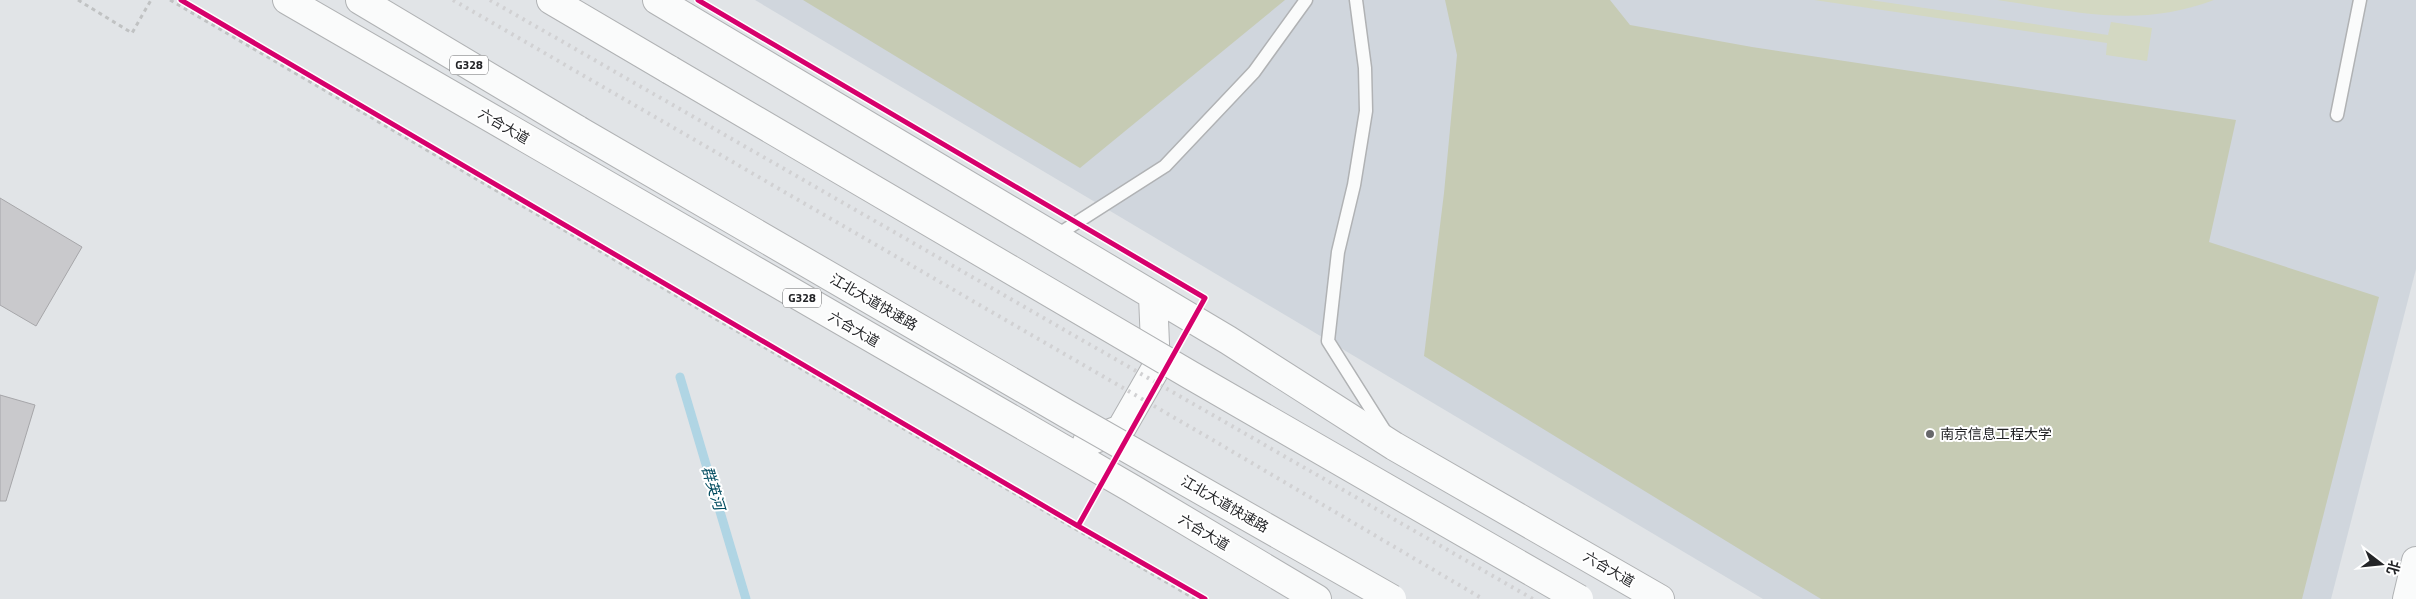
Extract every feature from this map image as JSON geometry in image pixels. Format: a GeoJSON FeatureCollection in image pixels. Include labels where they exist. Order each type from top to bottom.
{"type":"FeatureCollection","features":[{"type":"Feature","properties":{"kind":"main road","name":"六合大道"},"geometry":{"type":"LineString","coordinates":[[287,0],[1064,450],[1316,599]]}},
{"type":"Feature","properties":{"kind":"main road","name":"江北大道快速路"},"geometry":{"type":"LineString","coordinates":[[360,0],[578,130],[1058,409],[1392,599]]}},
{"type":"Feature","properties":{"kind":"main road"},"geometry":{"type":"LineString","coordinates":[[551,0],[1192,376],[1579,599]]}},
{"type":"Feature","properties":{"kind":"main road","name":"六合大道"},"geometry":{"type":"LineString","coordinates":[[657,0],[1228,340],[1394,446],[1660,599]]}},
{"type":"Feature","properties":{"kind":"main road"},"geometry":{"type":"LineString","coordinates":[[1064,450],[1121,429],[1156,368],[1153,296]]}},
{"type":"Feature","properties":{"kind":"main road"},"geometry":{"type":"LineString","coordinates":[[2407,599],[2416,560]]}},
{"type":"Feature","properties":{"kind":"lane"},"geometry":{"type":"LineString","coordinates":[[1054,237],[1165,166],[1254,72],[1306,0]]}},
{"type":"Feature","properties":{"kind":"lane"},"geometry":{"type":"LineString","coordinates":[[1356,0],[1365,68],[1366,111],[1354,185],[1338,252],[1328,340],[1394,446]]}},
{"type":"Feature","properties":{"kind":"lane"},"geometry":{"type":"LineString","coordinates":[[2337,115],[2360,0]]}},
{"type":"Feature","properties":{"kind":"path"},"geometry":{"type":"LineString","coordinates":[[78,0],[132,33],[151,0]]}},
{"type":"Feature","properties":{"kind":"path"},"geometry":{"type":"LineString","coordinates":[[135,41],[158,0]]}},
{"type":"Feature","properties":{"kind":"path"},"geometry":{"type":"LineString","coordinates":[[170,0],[1195,599]]}},
{"type":"Feature","properties":{"kind":"path"},"geometry":{"type":"LineString","coordinates":[[181,0],[1205,599]]}},
{"type":"Feature","properties":{"kind":"shaded area","name":"南京信息工程大学"},"geometry":{"type":"Polygon","coordinates":[[[755,0],[2416,0],[2416,269],[2331,599],[1763,599],[755,0]]]}},
{"type":"Feature","properties":{"kind":"green space"},"geometry":{"type":"Polygon","coordinates":[[[803,0],[1285,0],[1080,168],[803,0]]]}},
{"type":"Feature","properties":{"kind":"green space","name":"南京信息工程大学"},"geometry":{"type":"Polygon","coordinates":[[[1445,0],[1610,0],[1630,25],[1752,47],[2236,120],[2209,242],[2379,297],[2302,599],[1821,599],[1424,356],[1444,193],[1457,55],[1445,0]]]}},
{"type":"Feature","properties":{"kind":"green space"},"geometry":{"type":"Polygon","coordinates":[[[1814,0],[1870,0],[2108,35],[2111,22],[2152,28],[2147,61],[2106,55],[2107,43],[1814,0]]]}},
{"type":"Feature","properties":{"kind":"green space"},"geometry":{"type":"Polygon","coordinates":[[[1997,0],[2214,0],[2186,9],[2132,16],[2080,12],[1997,0]]]}},
{"type":"Feature","properties":{"kind":"building"},"geometry":{"type":"Polygon","coordinates":[[[0,198],[82,247],[36,326],[0,305],[0,198]]]}},
{"type":"Feature","properties":{"kind":"building"},"geometry":{"type":"Polygon","coordinates":[[[0,395],[35,405],[6,501],[0,501],[0,395]]]}},
{"type":"Feature","properties":{"kind":"waterway","name":"群英河"},"geometry":{"type":"LineString","coordinates":[[680,377],[746,599]]}},
{"type":"Feature","properties":{"kind":"railway"},"geometry":{"type":"LineString","coordinates":[[453,0],[1206,436],[1483,599]]}},
{"type":"Feature","properties":{"kind":"railway"},"geometry":{"type":"LineString","coordinates":[[490,0],[1533,599]]}},
{"type":"Feature","properties":{"kind":"cycle path"},"geometry":{"type":"LineString","coordinates":[[181,0],[1078,526],[1205,298],[698,0]]}},
{"type":"Feature","properties":{"kind":"cycle path"},"geometry":{"type":"LineString","coordinates":[[1078,526],[1205,599]]}},
{"type":"Feature","properties":{"kind":"place","name":"南京信息工程大学"},"geometry":{"type":"Point","coordinates":[1930,434]}}]}
